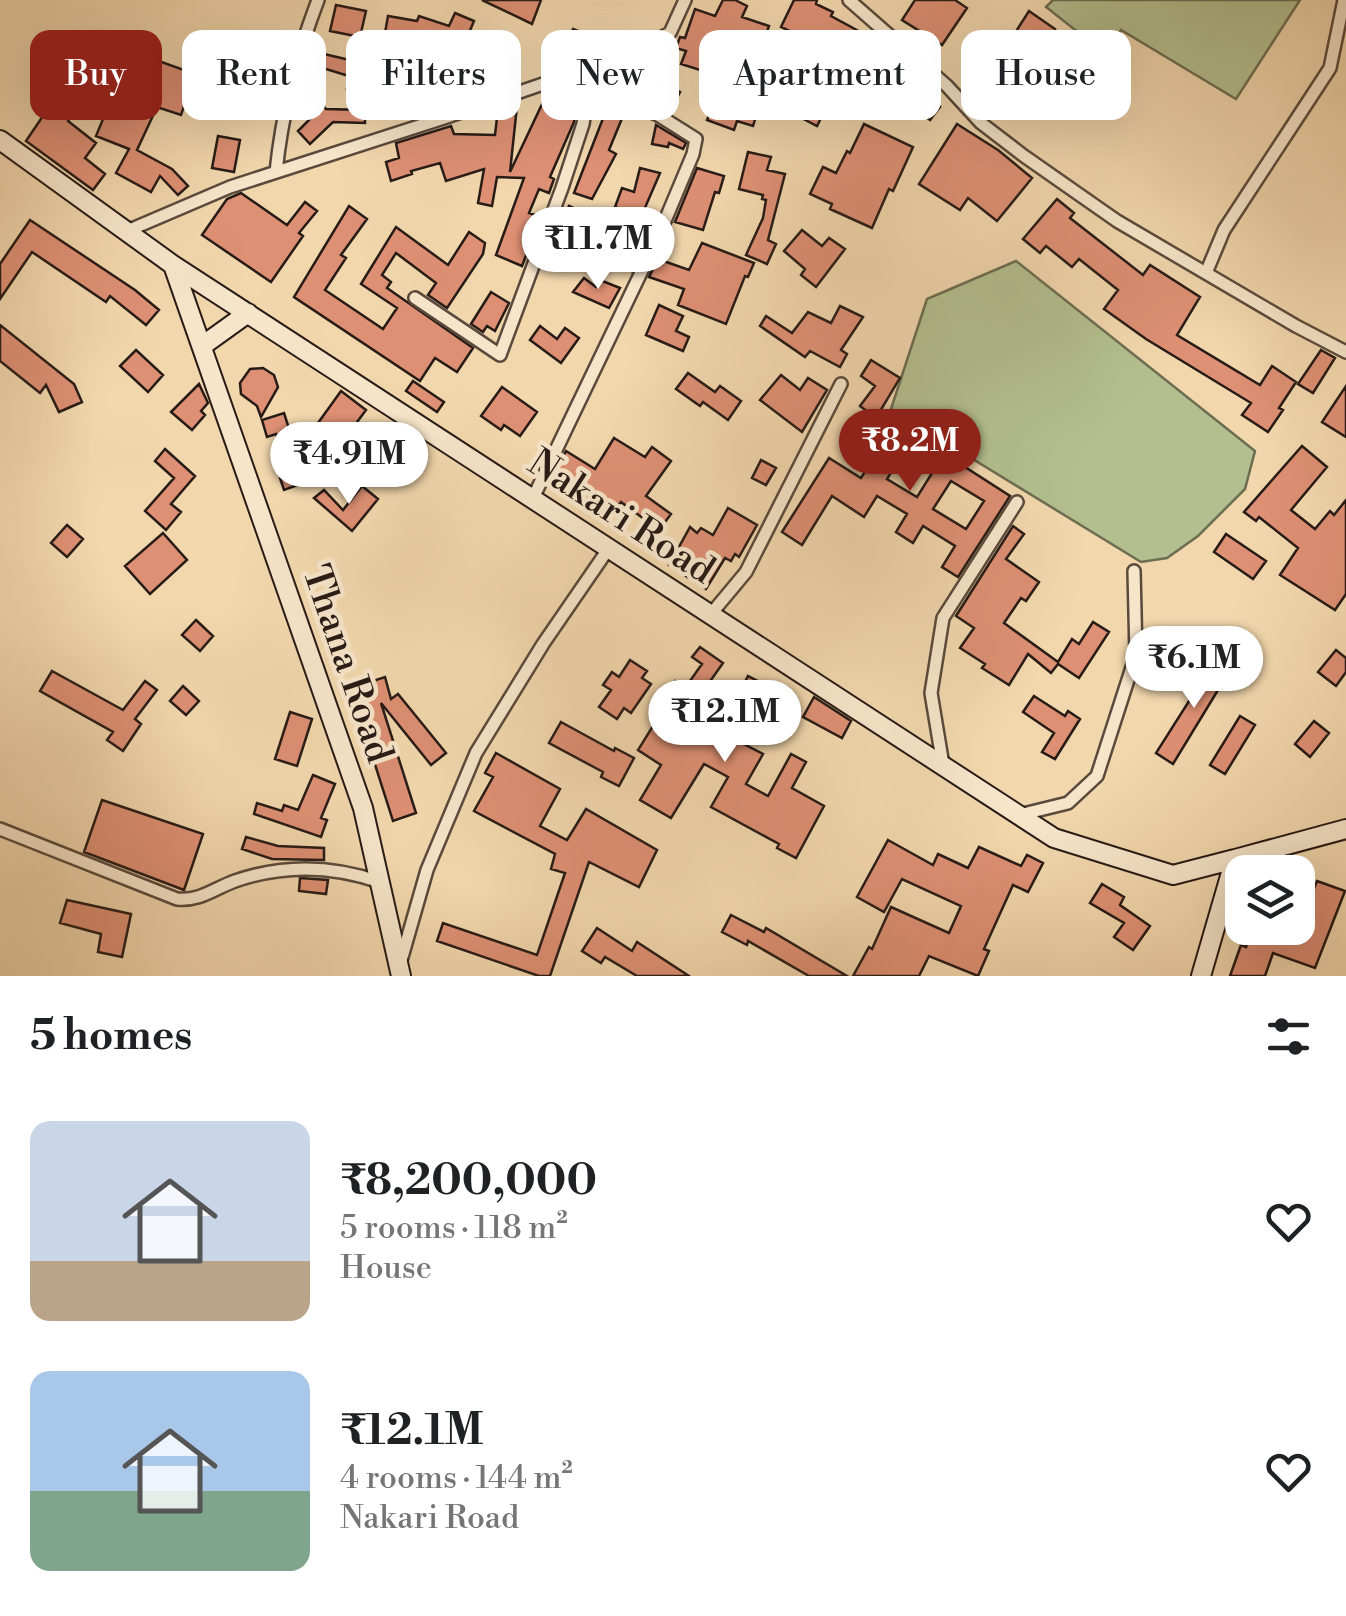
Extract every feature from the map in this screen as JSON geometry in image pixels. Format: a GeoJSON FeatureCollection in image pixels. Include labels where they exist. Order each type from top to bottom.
{"type":"FeatureCollection","features":[{"type":"Feature","properties":{"kind":"street"},"geometry":{"type":"LineString","coordinates":[[276,172],[290,95],[318,0]]}},
{"type":"Feature","properties":{"kind":"street"},"geometry":{"type":"LineString","coordinates":[[671,30],[686,0]]}},
{"type":"Feature","properties":{"kind":"street"},"geometry":{"type":"LineString","coordinates":[[849,0],[996,134],[1118,221],[1346,352]]}},
{"type":"Feature","properties":{"kind":"street"},"geometry":{"type":"LineString","coordinates":[[1206,273],[1224,230],[1330,68],[1345,0]]}},
{"type":"Feature","properties":{"kind":"street"},"geometry":{"type":"LineString","coordinates":[[127,231],[230,186],[541,84]]}},
{"type":"Feature","properties":{"kind":"street"},"geometry":{"type":"LineString","coordinates":[[415,298],[500,355],[584,120]]}},
{"type":"Feature","properties":{"kind":"street"},"geometry":{"type":"LineString","coordinates":[[533,498],[694,154],[696,139],[666,120]]}},
{"type":"Feature","properties":{"kind":"street","name":"Nakari Road"},"geometry":{"type":"LineString","coordinates":[[0,140],[174,265],[1054,838],[1173,875],[1225,861]]}},
{"type":"Feature","properties":{"kind":"street","name":"Thana Road"},"geometry":{"type":"LineString","coordinates":[[174,265],[363,808],[400,972]]}},
{"type":"Feature","properties":{"kind":"street"},"geometry":{"type":"LineString","coordinates":[[202,346],[248,313]]}},
{"type":"Feature","properties":{"kind":"street"},"geometry":{"type":"LineString","coordinates":[[711,614],[746,572],[841,384]]}},
{"type":"Feature","properties":{"kind":"street"},"geometry":{"type":"LineString","coordinates":[[942,765],[931,693],[943,618],[1017,502]]}},
{"type":"Feature","properties":{"kind":"street"},"geometry":{"type":"LineString","coordinates":[[400,972],[427,870],[476,753],[609,548]]}},
{"type":"Feature","properties":{"kind":"street"},"geometry":{"type":"LineString","coordinates":[[1019,815],[1068,803],[1097,776],[1136,655],[1134,572]]}},
{"type":"Feature","properties":{"kind":"street"},"geometry":{"type":"LineString","coordinates":[[0,829],[176,899],[196,900],[236,881],[307,866],[345,870],[380,882]]}},
{"type":"Feature","properties":{"kind":"street","name":"Nakari Road"},"geometry":{"type":"LineString","coordinates":[[1246,855],[1346,829]]}},
{"type":"Feature","properties":{"kind":"street"},"geometry":{"type":"LineString","coordinates":[[1201,976],[1225,893]]}},
{"type":"Feature","properties":{"kind":"green space"},"geometry":{"type":"Polygon","coordinates":[[[1053,0],[1300,0],[1236,99],[1131,36],[1131,30],[1075,30],[1046,7],[1053,0]]]}},
{"type":"Feature","properties":{"kind":"green space"},"geometry":{"type":"Polygon","coordinates":[[[1016,261],[1255,451],[1245,489],[1198,536],[1167,558],[1141,562],[891,409],[927,299],[1016,261]]]}},
{"type":"Feature","properties":{"kind":"building"},"geometry":{"type":"Polygon","coordinates":[[[482,0],[541,0],[532,24],[482,0]]]}},
{"type":"Feature","properties":{"kind":"building"},"geometry":{"type":"Polygon","coordinates":[[[723,0],[735,0],[747,6],[742,17],[769,26],[768,30],[699,30],[699,70],[681,64],[686,51],[679,49],[679,40],[685,38],[695,9],[715,16],[723,0]]]}},
{"type":"Feature","properties":{"kind":"building"},"geometry":{"type":"Polygon","coordinates":[[[794,0],[817,0],[816,4],[833,12],[831,16],[857,30],[787,30],[781,27],[794,0]]]}},
{"type":"Feature","properties":{"kind":"building"},"geometry":{"type":"Polygon","coordinates":[[[915,0],[955,0],[967,8],[942,45],[941,30],[918,30],[902,20],[915,0]]]}},
{"type":"Feature","properties":{"kind":"building"},"geometry":{"type":"Polygon","coordinates":[[[336,5],[366,11],[362,30],[346,30],[346,34],[330,31],[336,5]]]}},
{"type":"Feature","properties":{"kind":"building"},"geometry":{"type":"Polygon","coordinates":[[[1029,11],[1055,29],[1054,30],[1017,30],[1029,11]]]}},
{"type":"Feature","properties":{"kind":"building"},"geometry":{"type":"Polygon","coordinates":[[[455,13],[474,21],[470,30],[386,30],[388,16],[417,21],[419,16],[449,26],[455,13]]]}},
{"type":"Feature","properties":{"kind":"building"},"geometry":{"type":"Polygon","coordinates":[[[326,54],[346,59],[346,75],[326,69],[326,54]]]}},
{"type":"Feature","properties":{"kind":"building"},"geometry":{"type":"Polygon","coordinates":[[[162,62],[182,69],[181,115],[162,109],[162,62]]]}},
{"type":"Feature","properties":{"kind":"building"},"geometry":{"type":"Polygon","coordinates":[[[541,106],[541,120],[574,120],[550,177],[554,179],[549,193],[539,189],[529,213],[541,217],[522,266],[496,255],[524,178],[497,177],[492,206],[478,203],[484,169],[446,181],[440,163],[391,181],[386,162],[399,158],[396,143],[451,126],[454,134],[495,135],[497,120],[516,120],[510,172],[541,106]]]}},
{"type":"Feature","properties":{"kind":"building"},"geometry":{"type":"Polygon","coordinates":[[[326,109],[346,110],[346,120],[365,120],[333,122],[310,144],[298,131],[309,120],[326,120],[326,109]]]}},
{"type":"Feature","properties":{"kind":"building"},"geometry":{"type":"Polygon","coordinates":[[[40,120],[69,120],[96,143],[85,158],[105,174],[93,190],[26,141],[40,120]]]}},
{"type":"Feature","properties":{"kind":"building"},"geometry":{"type":"Polygon","coordinates":[[[103,120],[151,120],[137,150],[172,169],[188,186],[178,195],[160,176],[151,192],[116,173],[129,149],[96,136],[103,120]]]}},
{"type":"Feature","properties":{"kind":"building"},"geometry":{"type":"Polygon","coordinates":[[[602,120],[621,120],[609,150],[616,154],[592,199],[574,193],[602,120]]]}},
{"type":"Feature","properties":{"kind":"building"},"geometry":{"type":"Polygon","coordinates":[[[707,120],[755,120],[753,126],[737,121],[734,130],[707,120]]]}},
{"type":"Feature","properties":{"kind":"building"},"geometry":{"type":"Polygon","coordinates":[[[864,124],[913,147],[872,228],[830,209],[832,204],[810,194],[823,167],[836,173],[864,124]]]}},
{"type":"Feature","properties":{"kind":"building"},"geometry":{"type":"Polygon","coordinates":[[[957,124],[1032,178],[997,221],[968,198],[960,210],[919,184],[957,124]]]}},
{"type":"Feature","properties":{"kind":"building"},"geometry":{"type":"Polygon","coordinates":[[[656,125],[686,143],[683,149],[669,143],[668,147],[652,144],[656,125]]]}},
{"type":"Feature","properties":{"kind":"building"},"geometry":{"type":"Polygon","coordinates":[[[218,136],[240,140],[234,172],[212,168],[218,136]]]}},
{"type":"Feature","properties":{"kind":"building"},"geometry":{"type":"Polygon","coordinates":[[[748,152],[771,157],[767,170],[785,174],[768,240],[776,244],[767,264],[746,255],[763,218],[766,200],[763,195],[739,189],[748,152]]]}},
{"type":"Feature","properties":{"kind":"building"},"geometry":{"type":"Polygon","coordinates":[[[640,168],[660,173],[641,217],[615,207],[622,188],[634,192],[640,168]]]}},
{"type":"Feature","properties":{"kind":"building"},"geometry":{"type":"Polygon","coordinates":[[[697,168],[724,176],[703,230],[675,222],[697,168]]]}},
{"type":"Feature","properties":{"kind":"building"},"geometry":{"type":"Polygon","coordinates":[[[241,193],[287,225],[305,202],[317,211],[299,233],[303,236],[271,282],[202,235],[227,199],[241,193]]]}},
{"type":"Feature","properties":{"kind":"building"},"geometry":{"type":"Polygon","coordinates":[[[1057,199],[1074,213],[1070,218],[1143,275],[1150,265],[1200,297],[1177,335],[1260,385],[1272,366],[1296,382],[1268,432],[1242,415],[1251,403],[1104,309],[1118,290],[1079,259],[1072,267],[1046,246],[1040,253],[1023,239],[1057,199]]]}},
{"type":"Feature","properties":{"kind":"building"},"geometry":{"type":"Polygon","coordinates":[[[349,206],[367,219],[341,255],[346,258],[325,290],[383,329],[397,308],[361,284],[396,227],[448,265],[469,232],[485,243],[483,254],[447,308],[428,295],[436,283],[396,253],[382,275],[391,282],[387,288],[473,348],[457,372],[435,358],[420,381],[294,297],[349,206]]]}},
{"type":"Feature","properties":{"kind":"building"},"geometry":{"type":"Polygon","coordinates":[[[569,206],[586,214],[561,261],[548,253],[569,206]]]}},
{"type":"Feature","properties":{"kind":"building"},"geometry":{"type":"Polygon","coordinates":[[[30,220],[159,310],[146,325],[110,296],[106,302],[32,252],[0,299],[0,264],[30,220]]]}},
{"type":"Feature","properties":{"kind":"building"},"geometry":{"type":"Polygon","coordinates":[[[802,230],[822,246],[829,238],[845,249],[816,287],[801,275],[805,269],[784,251],[802,230]]]}},
{"type":"Feature","properties":{"kind":"building"},"geometry":{"type":"Polygon","coordinates":[[[620,231],[641,241],[631,271],[609,264],[620,231]]]}},
{"type":"Feature","properties":{"kind":"building"},"geometry":{"type":"Polygon","coordinates":[[[702,243],[754,263],[726,324],[678,305],[684,289],[649,277],[658,259],[689,270],[702,243]]]}},
{"type":"Feature","properties":{"kind":"building"},"geometry":{"type":"Polygon","coordinates":[[[584,278],[596,287],[600,280],[620,288],[609,308],[573,292],[584,278]]]}},
{"type":"Feature","properties":{"kind":"building"},"geometry":{"type":"Polygon","coordinates":[[[491,292],[509,303],[495,331],[487,326],[483,332],[471,324],[491,292]]]}},
{"type":"Feature","properties":{"kind":"building"},"geometry":{"type":"Polygon","coordinates":[[[659,305],[683,316],[676,331],[689,337],[683,351],[646,335],[659,305]]]}},
{"type":"Feature","properties":{"kind":"building"},"geometry":{"type":"Polygon","coordinates":[[[840,306],[863,317],[841,350],[847,354],[840,367],[810,351],[805,357],[760,326],[766,316],[792,333],[808,312],[831,323],[840,306]]]}},
{"type":"Feature","properties":{"kind":"building"},"geometry":{"type":"Polygon","coordinates":[[[0,325],[74,384],[82,402],[59,412],[46,385],[40,393],[0,361],[0,325]]]}},
{"type":"Feature","properties":{"kind":"building"},"geometry":{"type":"Polygon","coordinates":[[[540,326],[557,339],[565,328],[579,338],[561,363],[530,340],[540,326]]]}},
{"type":"Feature","properties":{"kind":"building"},"geometry":{"type":"Polygon","coordinates":[[[136,350],[163,375],[148,392],[120,366],[136,350]]]}},
{"type":"Feature","properties":{"kind":"building"},"geometry":{"type":"Polygon","coordinates":[[[1321,350],[1335,358],[1313,393],[1298,384],[1321,350]]]}},
{"type":"Feature","properties":{"kind":"building"},"geometry":{"type":"Polygon","coordinates":[[[871,360],[900,378],[876,418],[860,406],[875,386],[861,376],[871,360]]]}},
{"type":"Feature","properties":{"kind":"building"},"geometry":{"type":"Polygon","coordinates":[[[263,368],[274,375],[278,387],[261,417],[257,406],[241,394],[240,383],[250,369],[263,368]]]}},
{"type":"Feature","properties":{"kind":"building"},"geometry":{"type":"Polygon","coordinates":[[[688,373],[715,392],[720,386],[741,401],[728,420],[676,389],[688,373]]]}},
{"type":"Feature","properties":{"kind":"building"},"geometry":{"type":"Polygon","coordinates":[[[781,375],[800,390],[808,378],[827,390],[802,432],[760,400],[781,375]]]}},
{"type":"Feature","properties":{"kind":"building"},"geometry":{"type":"Polygon","coordinates":[[[413,381],[444,402],[437,412],[406,391],[413,381]]]}},
{"type":"Feature","properties":{"kind":"building"},"geometry":{"type":"Polygon","coordinates":[[[199,384],[208,403],[201,411],[205,415],[192,430],[171,412],[199,384]]]}},
{"type":"Feature","properties":{"kind":"building"},"geometry":{"type":"Polygon","coordinates":[[[1346,386],[1346,437],[1322,422],[1346,386]]]}},
{"type":"Feature","properties":{"kind":"building"},"geometry":{"type":"Polygon","coordinates":[[[502,387],[537,412],[520,436],[504,425],[501,430],[481,416],[502,387]]]}},
{"type":"Feature","properties":{"kind":"building"},"geometry":{"type":"Polygon","coordinates":[[[341,391],[366,410],[343,441],[318,423],[341,391]]]}},
{"type":"Feature","properties":{"kind":"building"},"geometry":{"type":"Polygon","coordinates":[[[284,413],[293,441],[280,446],[276,434],[267,437],[262,420],[284,413]]]}},
{"type":"Feature","properties":{"kind":"building"},"geometry":{"type":"Polygon","coordinates":[[[884,415],[1010,496],[958,577],[942,567],[955,546],[923,526],[913,543],[896,532],[907,514],[877,496],[864,517],[832,496],[802,545],[782,532],[829,458],[861,478],[886,439],[874,431],[884,415]],[[904,452],[887,479],[917,497],[934,470],[904,452]],[[951,481],[933,509],[966,529],[984,501],[951,481]]]}},
{"type":"Feature","properties":{"kind":"building"},"geometry":{"type":"Polygon","coordinates":[[[614,438],[645,457],[652,447],[671,461],[646,496],[671,514],[659,530],[621,502],[606,523],[582,506],[592,492],[567,476],[562,483],[553,477],[566,451],[595,469],[614,438]]]}},
{"type":"Feature","properties":{"kind":"building"},"geometry":{"type":"Polygon","coordinates":[[[342,444],[362,463],[341,470],[329,459],[342,444]]]}},
{"type":"Feature","properties":{"kind":"building"},"geometry":{"type":"Polygon","coordinates":[[[1302,446],[1327,467],[1291,510],[1315,529],[1346,500],[1346,594],[1335,610],[1280,575],[1298,548],[1259,517],[1256,521],[1244,512],[1302,446]]]}},
{"type":"Feature","properties":{"kind":"building"},"geometry":{"type":"Polygon","coordinates":[[[165,449],[195,476],[171,504],[181,512],[166,530],[145,511],[174,478],[155,461],[165,449]]]}},
{"type":"Feature","properties":{"kind":"building"},"geometry":{"type":"Polygon","coordinates":[[[761,460],[776,468],[766,485],[752,478],[761,460]]]}},
{"type":"Feature","properties":{"kind":"building"},"geometry":{"type":"Polygon","coordinates":[[[308,468],[312,480],[284,490],[280,478],[308,468]]]}},
{"type":"Feature","properties":{"kind":"building"},"geometry":{"type":"Polygon","coordinates":[[[362,486],[378,499],[352,531],[314,498],[324,490],[343,510],[362,486]]]}},
{"type":"Feature","properties":{"kind":"building"},"geometry":{"type":"Polygon","coordinates":[[[728,508],[757,525],[739,557],[735,554],[731,561],[725,558],[706,589],[669,565],[690,527],[697,533],[701,528],[713,535],[728,508]]]}},
{"type":"Feature","properties":{"kind":"building"},"geometry":{"type":"Polygon","coordinates":[[[67,525],[83,539],[67,557],[51,543],[67,525]]]}},
{"type":"Feature","properties":{"kind":"building"},"geometry":{"type":"Polygon","coordinates":[[[1013,526],[1024,534],[1006,559],[1039,582],[1026,601],[1021,598],[1004,623],[1058,662],[1072,639],[1079,644],[1093,622],[1109,632],[1079,678],[1058,664],[1051,673],[1028,654],[1009,685],[960,648],[974,628],[956,616],[1013,526]]]}},
{"type":"Feature","properties":{"kind":"building"},"geometry":{"type":"Polygon","coordinates":[[[163,533],[187,560],[150,594],[125,566],[163,533]]]}},
{"type":"Feature","properties":{"kind":"building"},"geometry":{"type":"Polygon","coordinates":[[[1226,534],[1266,561],[1253,579],[1214,552],[1226,534]]]}},
{"type":"Feature","properties":{"kind":"building"},"geometry":{"type":"Polygon","coordinates":[[[196,620],[213,636],[200,651],[182,635],[196,620]]]}},
{"type":"Feature","properties":{"kind":"building"},"geometry":{"type":"Polygon","coordinates":[[[700,647],[723,663],[684,718],[716,737],[748,676],[763,684],[736,740],[763,754],[746,784],[768,796],[791,754],[806,762],[792,788],[824,806],[796,858],[777,848],[779,844],[711,807],[728,777],[704,764],[671,818],[640,800],[661,765],[638,750],[671,697],[666,694],[675,681],[685,688],[702,664],[692,657],[700,647]]]}},
{"type":"Feature","properties":{"kind":"building"},"geometry":{"type":"Polygon","coordinates":[[[1336,650],[1346,658],[1346,672],[1336,686],[1318,672],[1336,650]]]}},
{"type":"Feature","properties":{"kind":"building"},"geometry":{"type":"Polygon","coordinates":[[[1217,657],[1232,667],[1173,764],[1156,753],[1217,657]]]}},
{"type":"Feature","properties":{"kind":"building"},"geometry":{"type":"Polygon","coordinates":[[[630,660],[647,671],[642,678],[651,684],[631,713],[624,708],[617,719],[599,707],[611,690],[603,685],[612,672],[619,677],[630,660]]]}},
{"type":"Feature","properties":{"kind":"building"},"geometry":{"type":"Polygon","coordinates":[[[52,671],[123,710],[145,681],[157,690],[135,719],[141,724],[123,751],[107,740],[113,732],[40,691],[52,671]]]}},
{"type":"Feature","properties":{"kind":"building"},"geometry":{"type":"Polygon","coordinates":[[[385,677],[391,699],[398,694],[446,753],[431,765],[381,703],[416,813],[393,821],[356,705],[350,707],[345,690],[385,677]]]}},
{"type":"Feature","properties":{"kind":"building"},"geometry":{"type":"Polygon","coordinates":[[[183,686],[199,701],[186,715],[170,701],[183,686]]]}},
{"type":"Feature","properties":{"kind":"building"},"geometry":{"type":"Polygon","coordinates":[[[1034,696],[1065,716],[1068,711],[1080,719],[1055,759],[1042,752],[1054,733],[1023,712],[1034,696]]]}},
{"type":"Feature","properties":{"kind":"building"},"geometry":{"type":"Polygon","coordinates":[[[814,697],[851,721],[842,738],[803,717],[814,697]]]}},
{"type":"Feature","properties":{"kind":"building"},"geometry":{"type":"Polygon","coordinates":[[[290,712],[312,719],[297,766],[275,759],[290,712]]]}},
{"type":"Feature","properties":{"kind":"building"},"geometry":{"type":"Polygon","coordinates":[[[1240,716],[1255,725],[1225,774],[1210,765],[1240,716]]]}},
{"type":"Feature","properties":{"kind":"building"},"geometry":{"type":"Polygon","coordinates":[[[1314,721],[1329,733],[1310,757],[1295,744],[1314,721]]]}},
{"type":"Feature","properties":{"kind":"building"},"geometry":{"type":"Polygon","coordinates":[[[561,722],[634,758],[619,786],[601,777],[603,772],[549,743],[561,722]]]}},
{"type":"Feature","properties":{"kind":"building"},"geometry":{"type":"Polygon","coordinates":[[[496,753],[560,789],[540,826],[567,840],[586,809],[657,850],[639,887],[589,862],[550,976],[539,976],[437,941],[443,923],[537,955],[565,873],[551,869],[555,854],[474,811],[493,777],[485,773],[496,753]]]}},
{"type":"Feature","properties":{"kind":"building"},"geometry":{"type":"Polygon","coordinates":[[[313,775],[335,784],[321,818],[327,820],[321,837],[254,814],[257,803],[282,811],[284,805],[298,810],[313,775]]]}},
{"type":"Feature","properties":{"kind":"building"},"geometry":{"type":"Polygon","coordinates":[[[102,800],[203,834],[184,890],[84,852],[102,800]]]}},
{"type":"Feature","properties":{"kind":"building"},"geometry":{"type":"Polygon","coordinates":[[[246,837],[278,846],[324,848],[324,860],[272,859],[242,849],[246,837]]]}},
{"type":"Feature","properties":{"kind":"building"},"geometry":{"type":"Polygon","coordinates":[[[888,840],[933,865],[938,854],[968,868],[979,847],[1021,866],[1027,855],[1043,863],[1028,892],[1013,885],[984,949],[989,951],[978,976],[929,956],[919,976],[853,976],[869,947],[872,949],[891,907],[949,933],[961,906],[902,879],[884,912],[857,897],[888,840]]]}},
{"type":"Feature","properties":{"kind":"building"},"geometry":{"type":"Polygon","coordinates":[[[300,878],[328,880],[326,894],[299,891],[300,878]]]}},
{"type":"Feature","properties":{"kind":"building"},"geometry":{"type":"Polygon","coordinates":[[[1317,881],[1345,891],[1315,968],[1273,953],[1265,976],[1230,976],[1241,945],[1315,945],[1317,881]]]}},
{"type":"Feature","properties":{"kind":"building"},"geometry":{"type":"Polygon","coordinates":[[[1102,884],[1124,897],[1120,905],[1150,926],[1133,950],[1114,937],[1124,923],[1090,903],[1102,884]]]}},
{"type":"Feature","properties":{"kind":"building"},"geometry":{"type":"Polygon","coordinates":[[[67,900],[131,914],[122,957],[98,952],[101,934],[60,923],[67,900]]]}},
{"type":"Feature","properties":{"kind":"building"},"geometry":{"type":"Polygon","coordinates":[[[731,915],[764,932],[766,928],[847,976],[809,976],[748,941],[747,945],[722,932],[731,915]]]}},
{"type":"Feature","properties":{"kind":"building"},"geometry":{"type":"Polygon","coordinates":[[[597,928],[632,951],[637,942],[689,976],[637,976],[605,957],[601,963],[582,951],[597,928]]]}}]}
